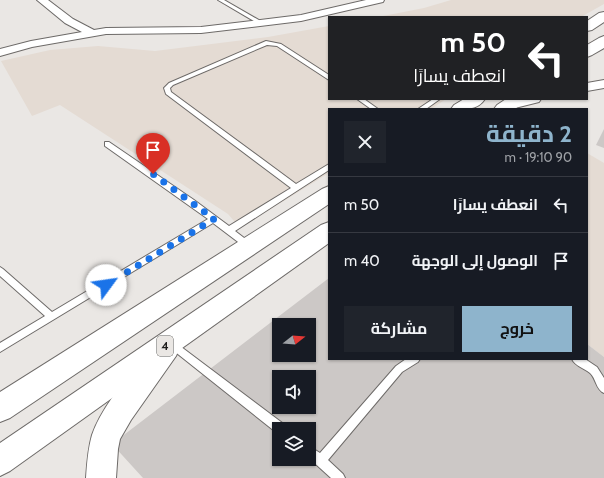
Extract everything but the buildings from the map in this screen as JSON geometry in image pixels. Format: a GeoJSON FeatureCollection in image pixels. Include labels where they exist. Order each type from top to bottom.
{"type":"FeatureCollection","features":[{"type":"Feature","properties":{"kind":"main road"},"geometry":{"type":"LineString","coordinates":[[588,25],[604,16]]}},
{"type":"Feature","properties":{"kind":"main road"},"geometry":{"type":"LineString","coordinates":[[588,51],[604,41]]}},
{"type":"Feature","properties":{"kind":"main road"},"geometry":{"type":"LineString","coordinates":[[462,108],[474,100]]}},
{"type":"Feature","properties":{"kind":"main road"},"geometry":{"type":"LineString","coordinates":[[0,408],[328,195]]}},
{"type":"Feature","properties":{"kind":"main road","name":"4"},"geometry":{"type":"LineString","coordinates":[[0,462],[328,232]]}},
{"type":"Feature","properties":{"kind":"main road"},"geometry":{"type":"LineString","coordinates":[[101,478],[103,449],[107,434],[121,410],[170,342]]}},
{"type":"Feature","properties":{"kind":"street"},"geometry":{"type":"LineString","coordinates":[[42,0],[69,21],[92,33]]}},
{"type":"Feature","properties":{"kind":"street"},"geometry":{"type":"LineString","coordinates":[[0,53],[31,44],[106,31],[201,30],[301,18],[379,0]]}},
{"type":"Feature","properties":{"kind":"street"},"geometry":{"type":"LineString","coordinates":[[588,87],[604,84]]}},
{"type":"Feature","properties":{"kind":"street"},"geometry":{"type":"LineString","coordinates":[[509,105],[531,100]]}},
{"type":"Feature","properties":{"kind":"lane"},"geometry":{"type":"LineString","coordinates":[[220,0],[261,23]]}},
{"type":"Feature","properties":{"kind":"lane"},"geometry":{"type":"LineString","coordinates":[[296,188],[168,92],[167,88],[171,84],[266,43],[279,45],[328,77]]}},
{"type":"Feature","properties":{"kind":"lane"},"geometry":{"type":"LineString","coordinates":[[362,100],[374,108]]}},
{"type":"Feature","properties":{"kind":"lane"},"geometry":{"type":"LineString","coordinates":[[423,108],[435,100]]}},
{"type":"Feature","properties":{"kind":"lane"},"geometry":{"type":"LineString","coordinates":[[107,144],[159,179],[249,246]]}},
{"type":"Feature","properties":{"kind":"lane"},"geometry":{"type":"LineString","coordinates":[[228,231],[328,168]]}},
{"type":"Feature","properties":{"kind":"lane"},"geometry":{"type":"LineString","coordinates":[[0,348],[214,219]]}},
{"type":"Feature","properties":{"kind":"lane"},"geometry":{"type":"LineString","coordinates":[[0,271],[52,317]]}},
{"type":"Feature","properties":{"kind":"lane"},"geometry":{"type":"LineString","coordinates":[[170,342],[272,422]]}},
{"type":"Feature","properties":{"kind":"lane"},"geometry":{"type":"LineString","coordinates":[[321,460],[399,368],[413,360]]}},
{"type":"Feature","properties":{"kind":"lane"},"geometry":{"type":"LineString","coordinates":[[579,360],[594,370],[604,388]]}},
{"type":"Feature","properties":{"kind":"lane"},"geometry":{"type":"LineString","coordinates":[[316,456],[339,478]]}},
{"type":"Feature","properties":{"kind":"shaded area"},"geometry":{"type":"Polygon","coordinates":[[[451,0],[604,0],[604,4],[583,16],[383,16],[424,8],[451,0]]]}},
{"type":"Feature","properties":{"kind":"shaded area"},"geometry":{"type":"Polygon","coordinates":[[[328,26],[328,100],[444,100],[432,108],[328,108],[328,174],[240,228],[228,214],[60,105],[32,116],[1,61],[50,50],[98,46],[155,51],[268,37],[328,26]]]}},
{"type":"Feature","properties":{"kind":"shaded area"},"geometry":{"type":"Polygon","coordinates":[[[588,154],[604,163],[604,357],[588,345],[588,154]]]}},
{"type":"Feature","properties":{"kind":"route"},"geometry":{"type":"LineString","coordinates":[[106,285],[214,219],[153,174]]}}]}
